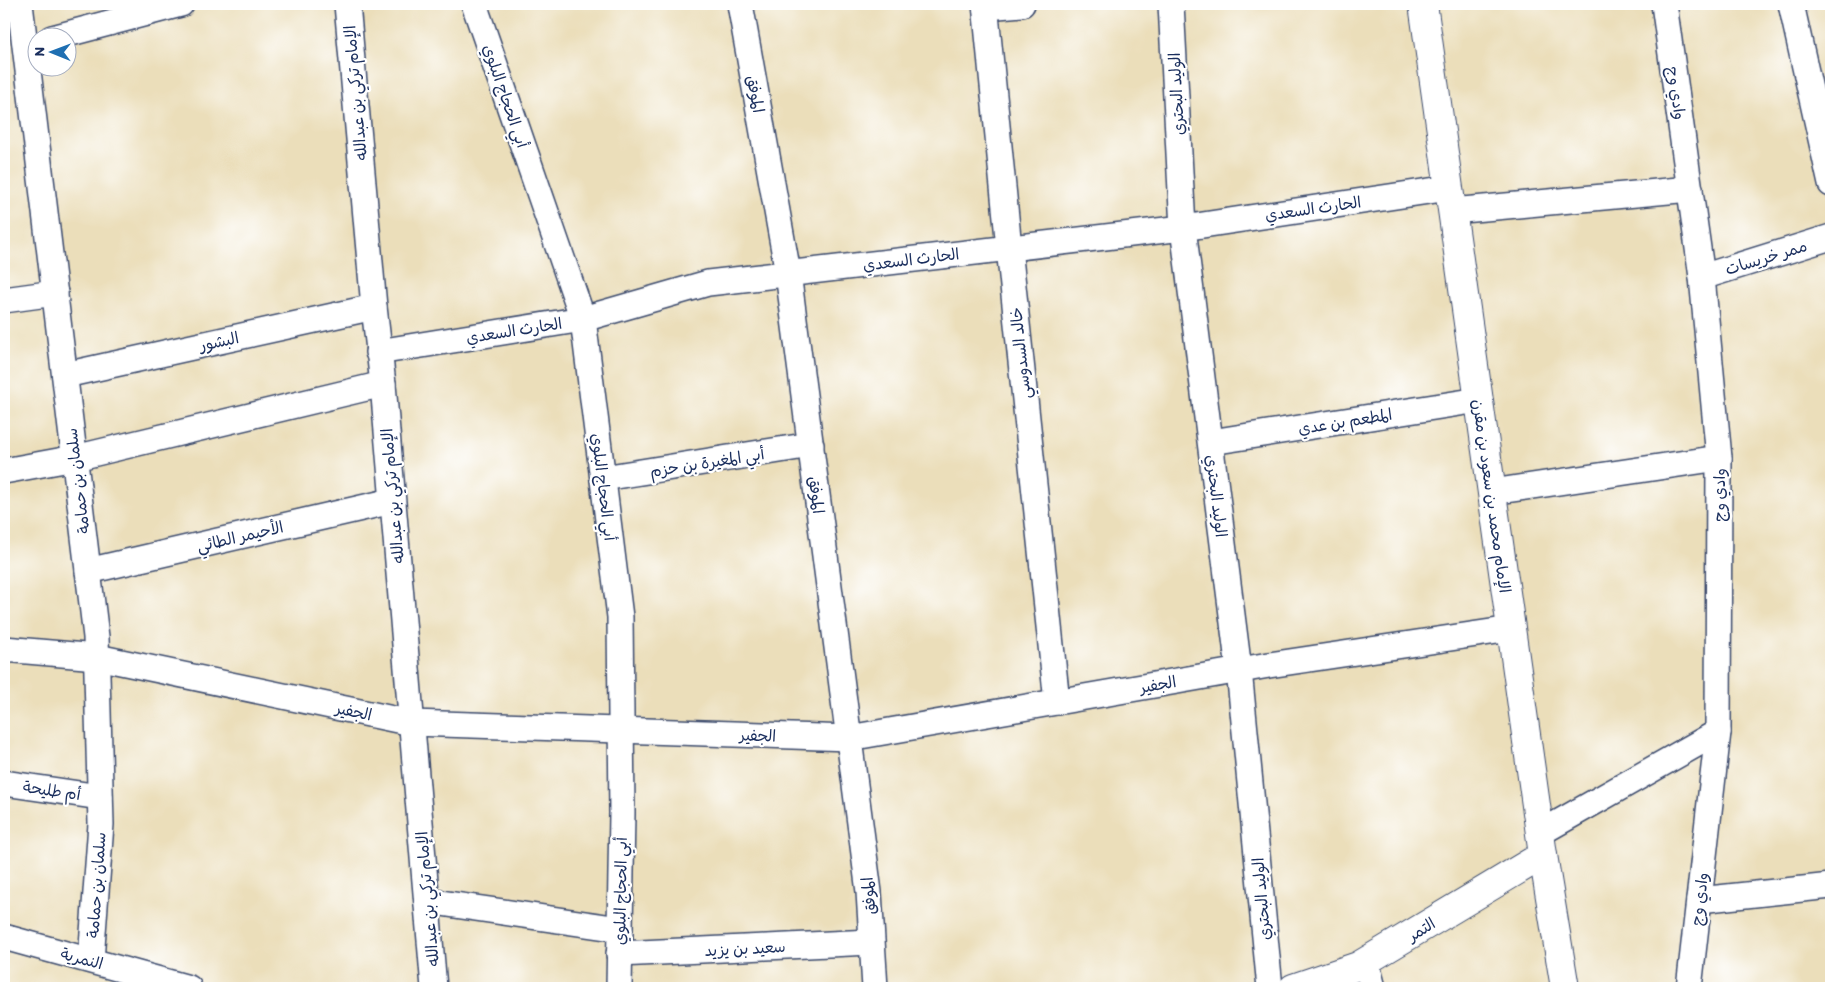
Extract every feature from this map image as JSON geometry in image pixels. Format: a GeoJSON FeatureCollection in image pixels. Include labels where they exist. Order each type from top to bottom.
{"type":"FeatureCollection","features":[{"type":"Feature","properties":{"kind":"street"},"geometry":{"type":"LineString","coordinates":[[78,31],[181,4]]}},
{"type":"Feature","properties":{"kind":"street","name":"الإمام تركي بن عبدالله"},"geometry":{"type":"LineString","coordinates":[[347,4],[378,352],[383,384],[434,988]]}},
{"type":"Feature","properties":{"kind":"street","name":"أبي الحجاج البلوي"},"geometry":{"type":"LineString","coordinates":[[474,4],[583,319],[620,617],[619,988]]}},
{"type":"Feature","properties":{"kind":"street","name":"الموفق"},"geometry":{"type":"LineString","coordinates":[[740,4],[788,273],[869,892],[875,988]]}},
{"type":"Feature","properties":{"kind":"street"},"geometry":{"type":"LineString","coordinates":[[986,5],[1022,4]]}},
{"type":"Feature","properties":{"kind":"street","name":"الوليد البحتري"},"geometry":{"type":"LineString","coordinates":[[1171,4],[1183,228],[1239,670],[1270,988]]}},
{"type":"Feature","properties":{"kind":"street","name":"الإمام محمد بن سعود بن مقرن"},"geometry":{"type":"LineString","coordinates":[[1423,4],[1541,844],[1565,988]]}},
{"type":"Feature","properties":{"kind":"street","name":"وادي وج"},"geometry":{"type":"LineString","coordinates":[[1664,4],[1702,277],[1719,458],[1718,732],[1689,988]]}},
{"type":"Feature","properties":{"kind":"street"},"geometry":{"type":"LineString","coordinates":[[1791,4],[1831,184]]}},
{"type":"Feature","properties":{"kind":"street","name":"خالد السدوسي"},"geometry":{"type":"LineString","coordinates":[[986,5],[1009,248],[1057,702]]}},
{"type":"Feature","properties":{"kind":"street","name":"سلمان بن حمامة"},"geometry":{"type":"LineString","coordinates":[[22,29],[96,637],[101,824],[91,960]]}},
{"type":"Feature","properties":{"kind":"street","name":"الحارث السعدي"},"geometry":{"type":"LineString","coordinates":[[378,352],[583,319],[708,283],[788,273],[1451,200],[1690,189]]}},
{"type":"Feature","properties":{"kind":"street","name":"ممر خريسات"},"geometry":{"type":"LineString","coordinates":[[1702,277],[1831,237]]}},
{"type":"Feature","properties":{"kind":"street"},"geometry":{"type":"LineString","coordinates":[[4,300],[55,293]]}},
{"type":"Feature","properties":{"kind":"street","name":"البشور"},"geometry":{"type":"LineString","coordinates":[[65,375],[374,307]]}},
{"type":"Feature","properties":{"kind":"street"},"geometry":{"type":"LineString","coordinates":[[4,471],[75,458],[383,384]]}},
{"type":"Feature","properties":{"kind":"street","name":"المطعم بن عدي"},"geometry":{"type":"LineString","coordinates":[[1211,442],[1479,400]]}},
{"type":"Feature","properties":{"kind":"street","name":"أبي المغيرة بن حزم"},"geometry":{"type":"LineString","coordinates":[[603,478],[811,445]]}},
{"type":"Feature","properties":{"kind":"street"},"geometry":{"type":"LineString","coordinates":[[1492,492],[1719,458]]}},
{"type":"Feature","properties":{"kind":"street","name":"الأحيمر الطائي"},"geometry":{"type":"LineString","coordinates":[[88,570],[392,501]]}},
{"type":"Feature","properties":{"kind":"street","name":"الجفير"},"geometry":{"type":"LineString","coordinates":[[4,649],[97,657],[412,723],[849,738],[1239,670],[1511,629]]}},
{"type":"Feature","properties":{"kind":"street"},"geometry":{"type":"LineString","coordinates":[[1541,844],[1718,732]]}},
{"type":"Feature","properties":{"kind":"street","name":"أم طليحة"},"geometry":{"type":"LineString","coordinates":[[4,783],[100,797]]}},
{"type":"Feature","properties":{"kind":"street","name":"التمر"},"geometry":{"type":"LineString","coordinates":[[1293,988],[1366,962],[1541,844]]}},
{"type":"Feature","properties":{"kind":"street"},"geometry":{"type":"LineString","coordinates":[[1699,900],[1831,886]]}},
{"type":"Feature","properties":{"kind":"street"},"geometry":{"type":"LineString","coordinates":[[427,901],[620,929]]}},
{"type":"Feature","properties":{"kind":"street","name":"النمرية"},"geometry":{"type":"LineString","coordinates":[[4,937],[188,988]]}},
{"type":"Feature","properties":{"kind":"street","name":"سعيد بن يزيد"},"geometry":{"type":"LineString","coordinates":[[619,954],[871,942]]}},
{"type":"Feature","properties":{"kind":"street"},"geometry":{"type":"LineString","coordinates":[[1366,962],[1374,988]]}}]}
